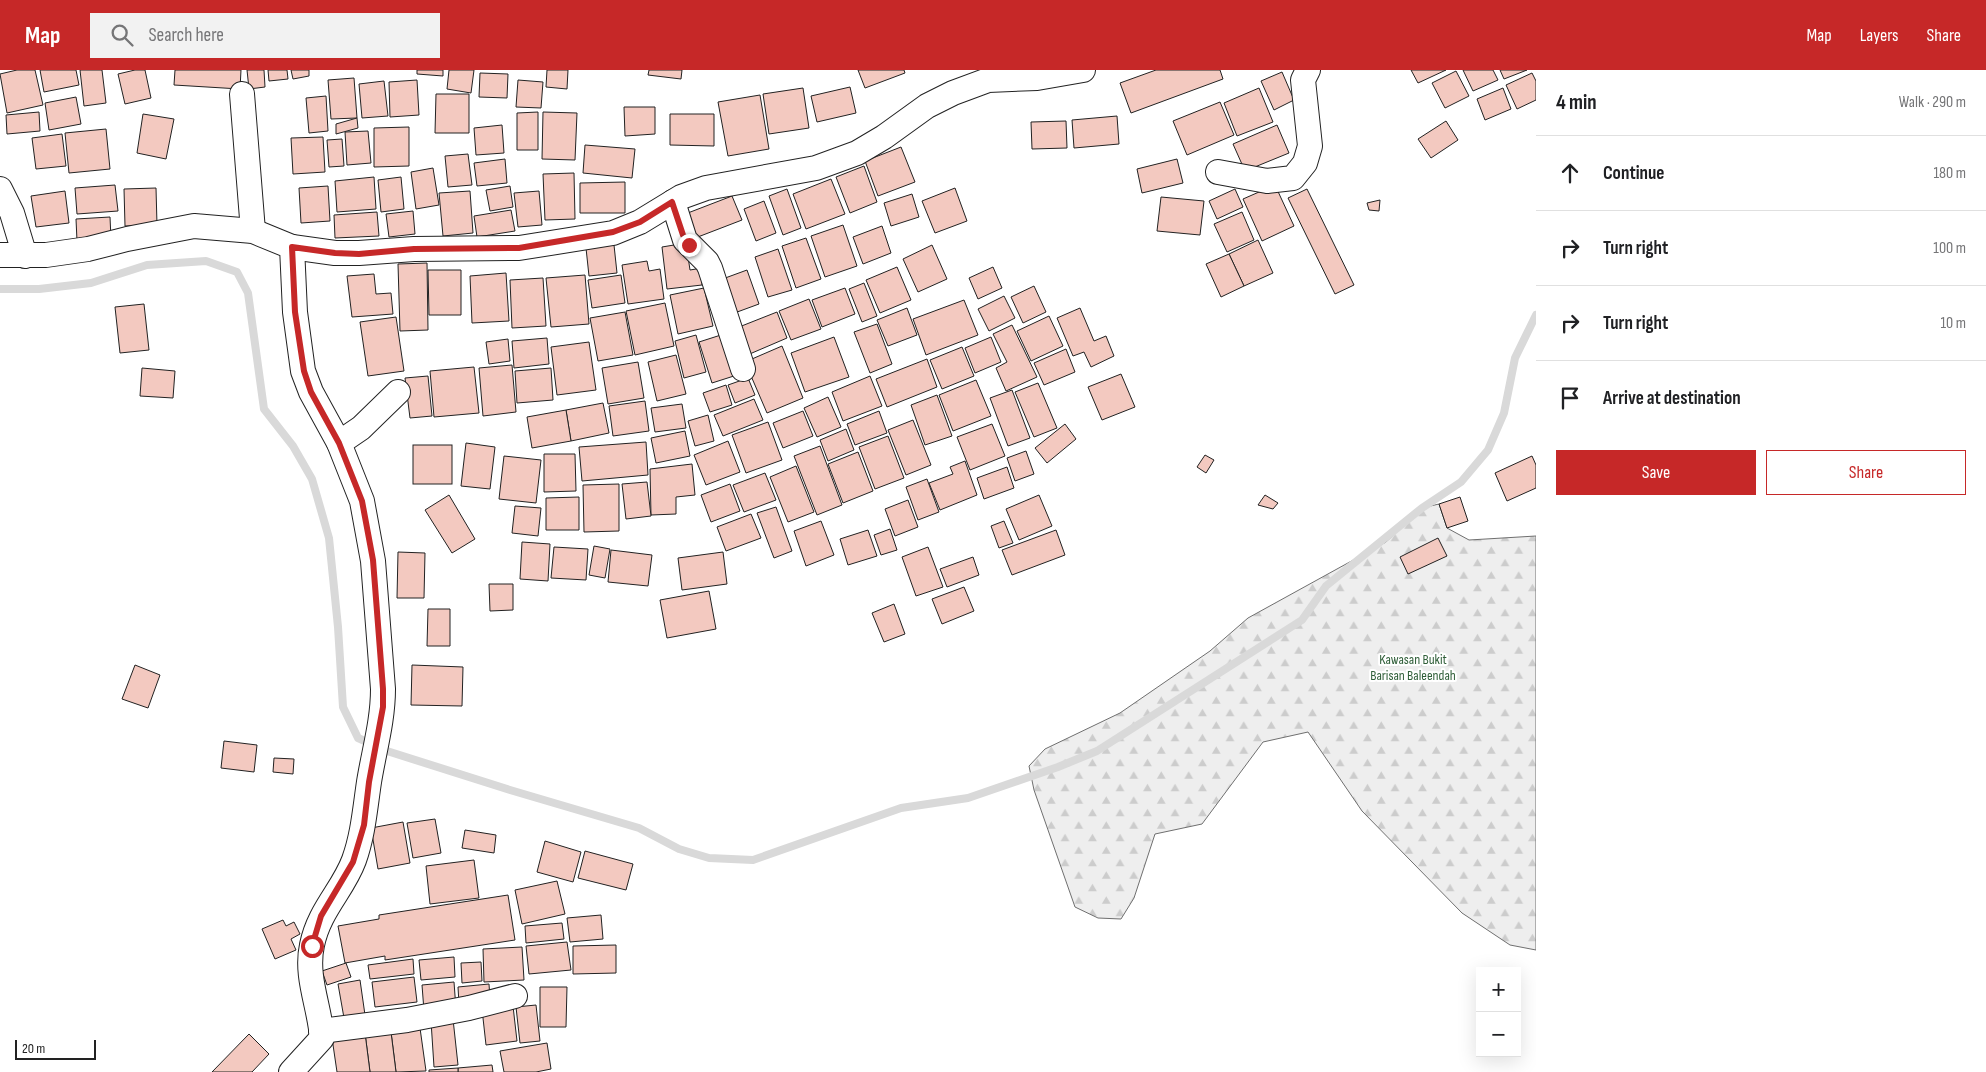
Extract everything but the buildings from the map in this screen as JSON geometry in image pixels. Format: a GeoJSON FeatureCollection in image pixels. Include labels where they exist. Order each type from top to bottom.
{"type":"FeatureCollection","features":[{"type":"Feature","properties":{"kind":"street"},"geometry":{"type":"LineString","coordinates":[[0,255],[46,255],[88,249],[127,239],[194,226],[253,231],[292,247],[359,254],[414,249],[519,248],[613,232],[640,222],[672,202],[706,188],[816,168],[857,153],[884,137],[927,106],[953,93],[988,80],[1037,78],[1083,70]]}},
{"type":"Feature","properties":{"kind":"street"},"geometry":{"type":"LineString","coordinates":[[1218,172],[1267,181],[1293,178],[1305,163],[1310,146],[1303,80],[1308,70]]}},
{"type":"Feature","properties":{"kind":"street"},"geometry":{"type":"LineString","coordinates":[[242,94],[253,231]]}},
{"type":"Feature","properties":{"kind":"street"},"geometry":{"type":"LineString","coordinates":[[0,189],[12,213],[25,256]]}},
{"type":"Feature","properties":{"kind":"street"},"geometry":{"type":"LineString","coordinates":[[672,202],[685,240],[707,262],[710,268],[743,369]]}},
{"type":"Feature","properties":{"kind":"street"},"geometry":{"type":"LineString","coordinates":[[291,1072],[322,1038],[310,980],[312,946],[321,916],[353,862],[364,825],[381,719],[383,689],[382,656],[373,560],[362,501],[339,443],[311,392],[304,371],[296,319],[292,247]]}},
{"type":"Feature","properties":{"kind":"street"},"geometry":{"type":"LineString","coordinates":[[339,443],[360,428],[398,392]]}},
{"type":"Feature","properties":{"kind":"street"},"geometry":{"type":"LineString","coordinates":[[321,1031],[407,1020],[469,1008],[515,996]]}},
{"type":"Feature","properties":{"kind":"green space","name":"Kawasan Bukit Barisan Baleendah"},"geometry":{"type":"Polygon","coordinates":[[[1439,504],[1447,528],[1469,540],[1536,536],[1536,950],[1510,945],[1462,913],[1362,811],[1308,732],[1263,742],[1202,824],[1155,834],[1134,898],[1121,919],[1098,918],[1075,907],[1034,790],[1029,766],[1045,749],[1120,713],[1210,651],[1248,618],[1386,542],[1422,508],[1439,504]]]}},
{"type":"Feature","properties":{"kind":"waterway"},"geometry":{"type":"LineString","coordinates":[[0,289],[39,289],[91,283],[147,265],[206,261],[237,272],[248,293],[264,409],[293,446],[312,479],[329,538],[338,627],[343,707],[358,738],[387,751],[639,828],[679,849],[709,858],[753,860],[901,808],[968,798],[1058,767],[1097,751],[1302,620],[1326,586],[1422,508],[1461,482],[1488,450],[1504,413],[1515,358],[1536,315]]}},
{"type":"Feature","properties":{"kind":"route"},"geometry":{"type":"LineString","coordinates":[[312,946],[321,916],[353,862],[364,825],[369,782],[383,707],[383,689],[382,656],[373,560],[362,501],[339,443],[311,392],[304,371],[297,333],[292,247],[359,254],[414,249],[519,248],[613,232],[640,222],[672,202],[683,235],[689,245]]}}]}
